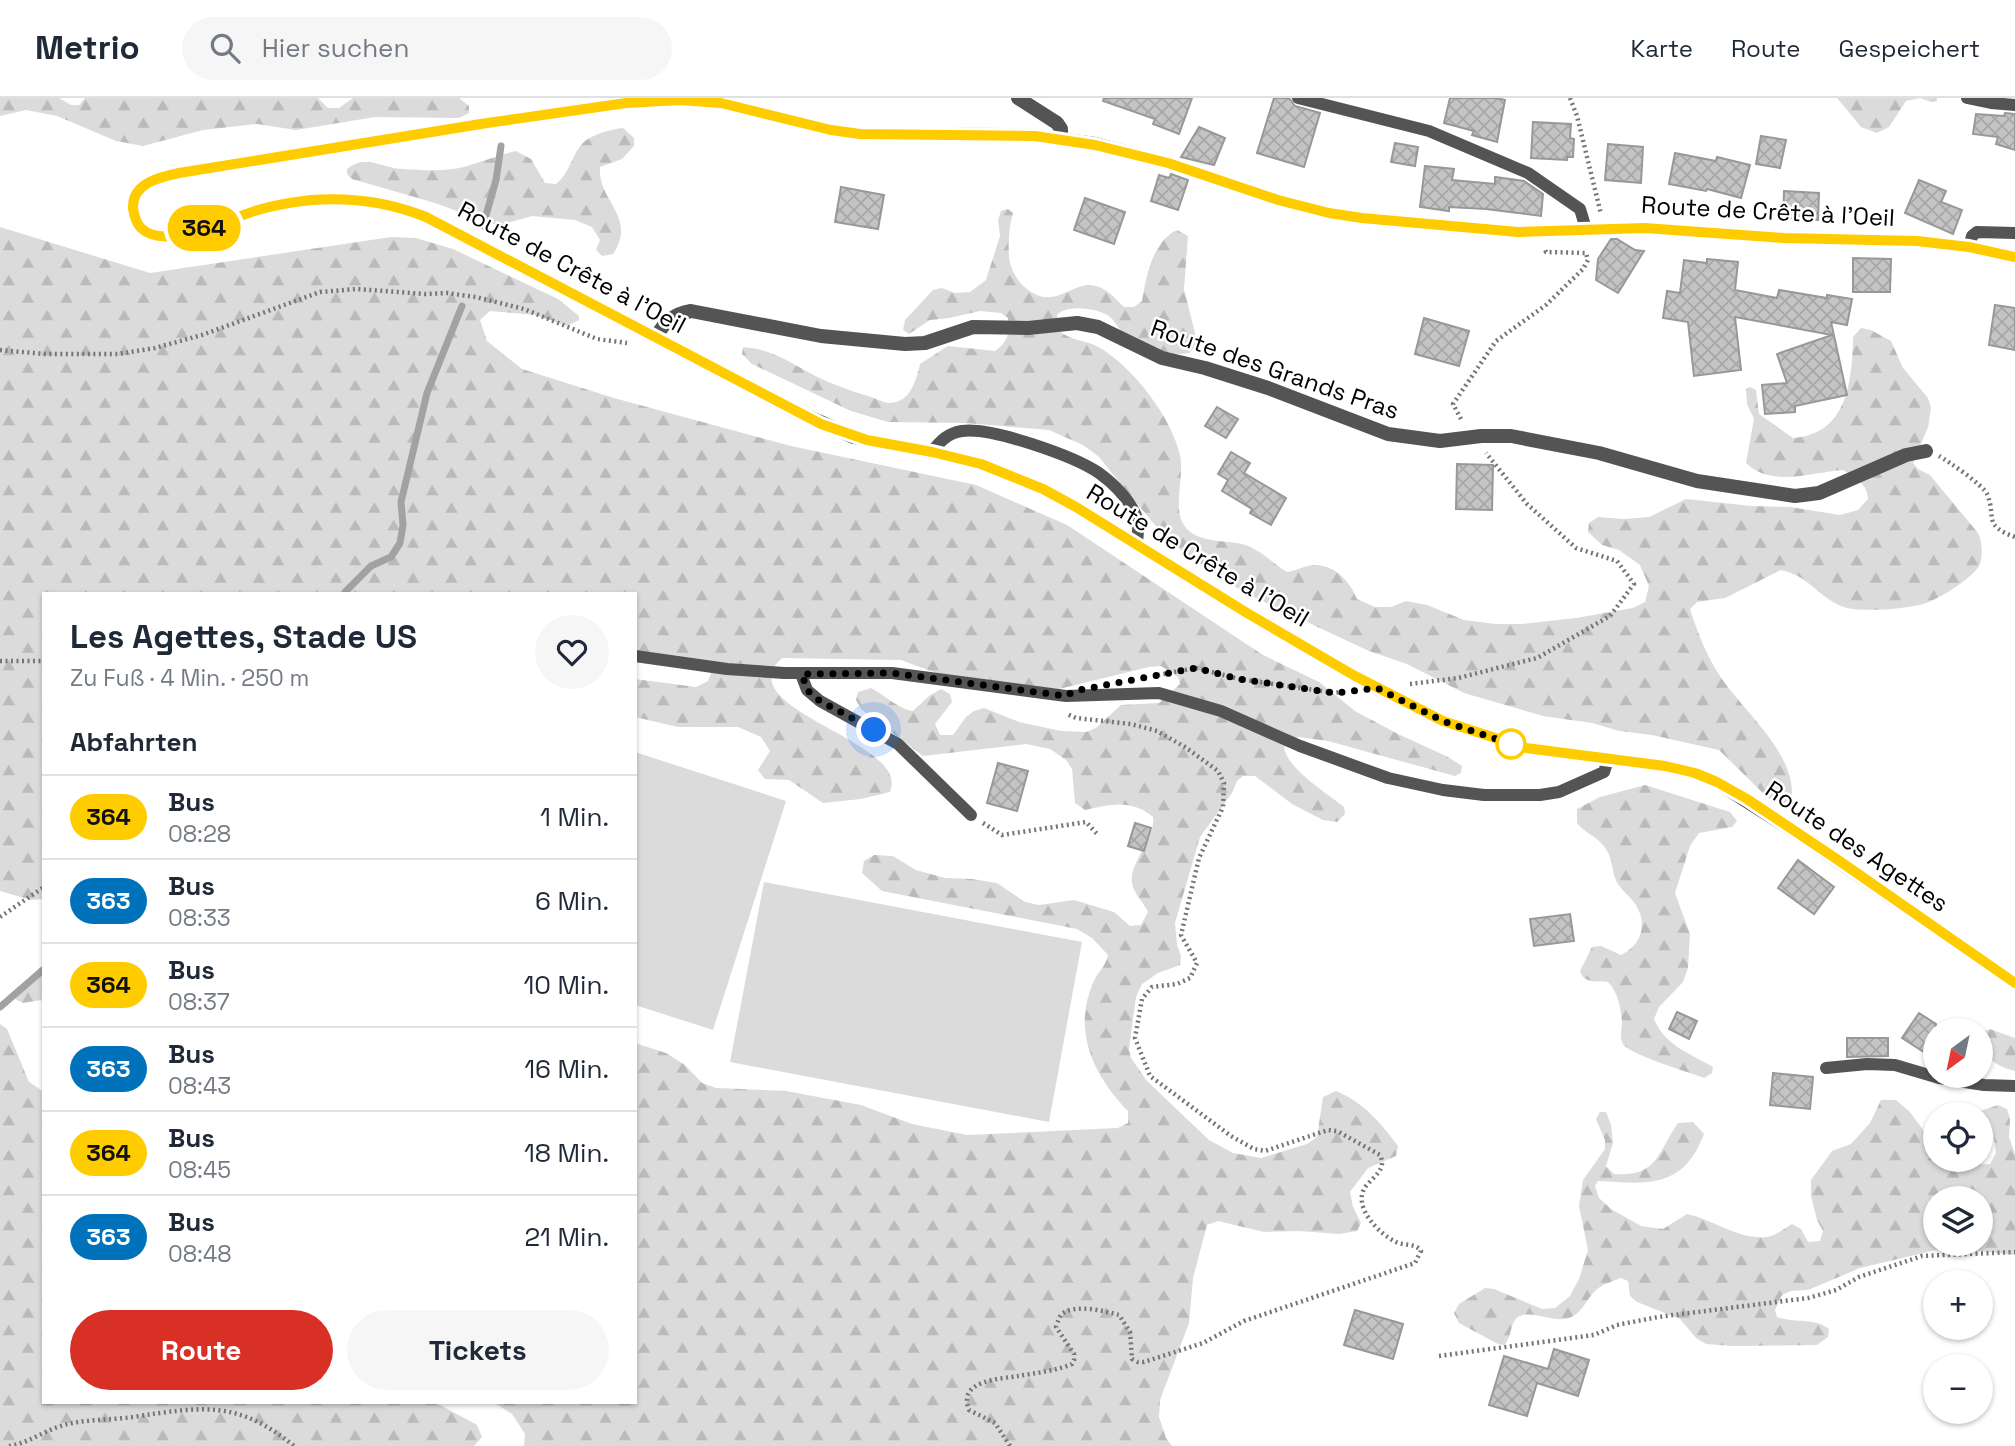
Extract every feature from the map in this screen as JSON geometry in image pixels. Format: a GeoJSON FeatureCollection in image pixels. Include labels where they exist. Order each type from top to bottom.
{"type":"FeatureCollection","features":[{"type":"Feature","properties":{"kind":"street"},"geometry":{"type":"LineString","coordinates":[[1018,98],[1057,123],[1062,139]]}},
{"type":"Feature","properties":{"kind":"street","name":"Route de Crête à l'Oeil"},"geometry":{"type":"LineString","coordinates":[[1665,766],[1542,752],[1443,721],[1377,688],[1247,613],[1076,507],[1022,480],[981,464],[841,432],[796,411],[450,228],[390,204],[350,199],[291,203],[183,234],[162,237],[142,229],[135,216],[134,202],[140,189],[151,180],[179,173],[487,123],[626,103],[680,100],[721,103],[831,130],[860,134],[990,134],[1062,139],[1168,163],[1261,195],[1329,213],[1538,232],[1605,228],[1665,229],[1784,238],[1908,240],[1969,247],[2015,257]]}},
{"type":"Feature","properties":{"kind":"street","name":"Route des Grands Pras"},"geometry":{"type":"LineString","coordinates":[[650,334],[680,313],[691,311],[821,336],[905,344],[925,343],[973,327],[1028,328],[1077,323],[1098,327],[1162,358],[1268,388],[1388,434],[1440,441],[1511,436],[1599,453],[1697,481],[1795,496],[1819,493],[1906,455],[1926,451]]}},
{"type":"Feature","properties":{"kind":"street","name":"Route des Agettes"},"geometry":{"type":"LineString","coordinates":[[1665,766],[1707,777],[1735,791],[2015,983]]}},
{"type":"Feature","properties":{"kind":"lane"},"geometry":{"type":"LineString","coordinates":[[1298,98],[1429,131],[1528,173],[1580,209],[1586,229]]}},
{"type":"Feature","properties":{"kind":"lane"},"geometry":{"type":"LineString","coordinates":[[1967,98],[2015,105]]}},
{"type":"Feature","properties":{"kind":"lane"},"geometry":{"type":"LineString","coordinates":[[1969,247],[1972,236],[1977,232],[2015,233]]}},
{"type":"Feature","properties":{"kind":"lane"},"geometry":{"type":"LineString","coordinates":[[932,452],[943,438],[962,431],[994,433],[1065,456],[1099,473],[1128,500],[1139,521],[1136,544]]}},
{"type":"Feature","properties":{"kind":"lane"},"geometry":{"type":"LineString","coordinates":[[637,656],[727,669],[802,674],[892,673],[1056,696],[1159,693],[1221,711],[1300,746],[1388,778],[1443,790],[1484,795],[1540,795],[1559,792],[1604,772],[1608,760]]}},
{"type":"Feature","properties":{"kind":"lane"},"geometry":{"type":"LineString","coordinates":[[802,674],[807,690],[820,701],[898,744],[971,815]]}},
{"type":"Feature","properties":{"kind":"lane"},"geometry":{"type":"LineString","coordinates":[[1826,1068],[1867,1064],[1895,1065],[1939,1078],[2015,1086]]}},
{"type":"Feature","properties":{"kind":"path"},"geometry":{"type":"LineString","coordinates":[[1570,98],[1605,228]]}},
{"type":"Feature","properties":{"kind":"path"},"geometry":{"type":"LineString","coordinates":[[1461,419],[1453,404],[1496,341],[1546,305],[1583,269],[1588,260],[1586,253],[1546,252],[1538,232]]}},
{"type":"Feature","properties":{"kind":"path"},"geometry":{"type":"LineString","coordinates":[[0,350],[45,354],[106,354],[155,348],[202,335],[320,292],[357,289],[476,297],[524,309],[597,339],[615,343],[636,341],[650,334]]}},
{"type":"Feature","properties":{"kind":"path"},"geometry":{"type":"LineString","coordinates":[[1155,676],[1196,668],[1239,679],[1335,693],[1458,678],[1537,658],[1610,615],[1634,584],[1617,561],[1576,548],[1527,504],[1474,438]]}},
{"type":"Feature","properties":{"kind":"path"},"geometry":{"type":"LineString","coordinates":[[1926,451],[1944,458],[1981,487],[1987,495],[1992,521],[2001,532],[2015,537]]}},
{"type":"Feature","properties":{"kind":"path"},"geometry":{"type":"LineString","coordinates":[[0,661],[42,661]]}},
{"type":"Feature","properties":{"kind":"path"},"geometry":{"type":"LineString","coordinates":[[1010,1446],[995,1423],[969,1410],[969,1393],[974,1387],[988,1380],[1016,1377],[1072,1364],[1074,1354],[1056,1327],[1060,1315],[1064,1312],[1103,1311],[1119,1315],[1130,1332],[1132,1359],[1144,1362],[1203,1343],[1244,1321],[1415,1263],[1421,1251],[1417,1247],[1394,1241],[1373,1223],[1361,1205],[1361,1194],[1383,1167],[1384,1162],[1380,1155],[1337,1131],[1328,1130],[1274,1148],[1254,1149],[1230,1136],[1150,1076],[1135,1038],[1142,999],[1153,987],[1177,984],[1190,978],[1197,963],[1181,935],[1199,858],[1223,807],[1224,783],[1218,771],[1207,761],[1157,731],[1131,724],[1076,718],[1062,708],[1056,696]]}},
{"type":"Feature","properties":{"kind":"path"},"geometry":{"type":"LineString","coordinates":[[971,815],[1002,835],[1086,822],[1099,836]]}},
{"type":"Feature","properties":{"kind":"path"},"geometry":{"type":"LineString","coordinates":[[0,917],[42,888]]}},
{"type":"Feature","properties":{"kind":"path"},"geometry":{"type":"LineString","coordinates":[[1439,1356],[1594,1335],[1617,1325],[1658,1317],[1808,1298],[1836,1290],[1859,1277],[1922,1256],[2015,1252]]}},
{"type":"Feature","properties":{"kind":"path"},"geometry":{"type":"LineString","coordinates":[[9,1446],[18,1445],[64,1425],[201,1408],[227,1410],[257,1420],[294,1446]]}},
{"type":"Feature","properties":{"kind":"green space"},"geometry":{"type":"Polygon","coordinates":[[[0,98],[59,98],[71,105],[79,105],[85,98],[318,98],[328,108],[339,108],[353,98],[459,98],[469,106],[469,113],[459,118],[375,117],[296,130],[257,124],[203,130],[143,146],[116,141],[57,116],[26,110],[0,116],[0,98]]]}},
{"type":"Feature","properties":{"kind":"green space"},"geometry":{"type":"Polygon","coordinates":[[[1837,98],[1920,98],[1906,101],[1889,127],[1877,133],[1861,127],[1837,98]]]}},
{"type":"Feature","properties":{"kind":"green space"},"geometry":{"type":"Polygon","coordinates":[[[1920,98],[1937,98],[1937,101],[1931,102],[1920,98]]]}},
{"type":"Feature","properties":{"kind":"green space"},"geometry":{"type":"Polygon","coordinates":[[[623,128],[634,138],[634,146],[622,159],[600,167],[604,190],[615,209],[621,230],[613,254],[602,256],[596,250],[600,240],[592,227],[575,220],[532,216],[504,224],[492,224],[435,203],[352,179],[347,174],[347,169],[361,162],[404,169],[449,170],[516,151],[531,159],[545,183],[556,184],[585,141],[603,132],[623,128]]]}},
{"type":"Feature","properties":{"kind":"green space"},"geometry":{"type":"Polygon","coordinates":[[[1008,209],[1013,213],[1009,245],[1010,264],[1017,279],[1029,291],[1044,297],[1056,296],[1088,285],[1108,292],[1124,307],[1134,307],[1142,301],[1152,260],[1162,242],[1177,230],[1188,236],[1184,289],[1195,333],[1195,347],[1189,353],[1163,354],[1139,350],[1130,343],[1110,317],[1091,310],[1068,309],[1057,315],[1059,331],[1097,346],[1114,358],[1139,382],[1160,410],[1169,425],[1180,455],[1179,512],[1191,533],[1205,539],[1248,546],[1287,572],[1311,565],[1328,568],[1345,580],[1357,599],[1375,607],[1391,607],[1406,601],[1427,605],[1464,620],[1495,624],[1576,618],[1633,608],[1645,602],[1649,586],[1640,565],[1619,550],[1602,545],[1588,532],[1589,523],[1598,517],[1649,517],[1686,499],[1790,507],[1840,515],[1858,510],[1868,499],[1866,489],[1843,470],[1780,477],[1756,471],[1746,463],[1754,419],[1747,404],[1746,389],[1750,387],[1756,390],[1759,414],[1793,438],[1825,427],[1836,416],[1843,402],[1851,371],[1853,337],[1861,328],[1871,330],[1891,341],[1903,368],[1928,398],[1931,408],[1928,427],[1913,463],[1930,475],[1978,533],[1982,548],[1980,564],[1963,582],[1945,593],[1929,602],[1906,607],[1874,610],[1840,606],[1799,577],[1781,570],[1725,598],[1697,602],[1690,609],[1702,642],[1718,673],[1776,747],[1785,763],[1792,796],[1784,804],[1768,798],[1719,750],[1652,735],[1619,731],[1592,723],[1543,716],[1464,693],[1407,664],[1369,651],[1243,592],[1182,551],[1159,530],[1098,456],[1083,445],[1049,430],[966,423],[888,422],[851,411],[752,364],[742,354],[743,347],[769,353],[815,376],[889,403],[907,395],[914,384],[920,364],[948,346],[995,351],[1006,340],[1008,333],[1008,318],[1001,313],[980,311],[930,320],[909,334],[903,330],[905,320],[933,290],[942,288],[955,293],[970,292],[986,280],[1000,236],[998,220],[1001,211],[1008,209]]]}},
{"type":"Feature","properties":{"kind":"green space"},"geometry":{"type":"Polygon","coordinates":[[[0,227],[150,273],[391,237],[416,238],[453,249],[558,299],[579,316],[579,320],[567,326],[535,315],[490,311],[480,320],[487,341],[522,369],[614,398],[791,446],[976,485],[1067,525],[1263,655],[1319,682],[1355,711],[1462,766],[1461,773],[1455,776],[1328,741],[1298,737],[1284,747],[1286,755],[1300,772],[1344,807],[1345,814],[1337,822],[1323,820],[1292,804],[1255,776],[1243,776],[1200,837],[1175,923],[1180,965],[1158,973],[1142,984],[1136,997],[1129,1049],[1131,1058],[1147,1081],[1209,1140],[1233,1153],[1261,1158],[1307,1144],[1317,1137],[1323,1097],[1336,1091],[1371,1114],[1398,1146],[1396,1156],[1368,1168],[1350,1192],[1353,1207],[1361,1223],[1357,1231],[1339,1234],[1264,1232],[1218,1221],[1207,1225],[1193,1278],[1189,1323],[1160,1400],[1159,1417],[1166,1438],[1172,1446],[524,1446],[525,1434],[512,1414],[496,1404],[637,1404],[637,1044],[666,1053],[685,1065],[702,1083],[716,1088],[786,1091],[861,1105],[912,1124],[967,1135],[1118,1128],[1128,1123],[1128,1111],[1096,1068],[1086,1035],[1087,1001],[1108,955],[1092,938],[1077,929],[882,891],[862,873],[864,861],[874,855],[893,856],[916,870],[945,878],[997,883],[1025,902],[1039,905],[1074,900],[1114,912],[1130,926],[1141,925],[1148,912],[1134,890],[1133,870],[1150,835],[1153,817],[1137,807],[1120,804],[1085,810],[1075,803],[1072,769],[1066,760],[1050,749],[1026,744],[923,756],[861,709],[856,700],[858,692],[871,688],[897,705],[913,711],[941,689],[950,694],[952,702],[935,724],[940,735],[953,735],[966,717],[984,708],[1019,722],[1061,731],[1086,732],[1096,728],[1121,705],[1159,703],[1180,684],[1178,677],[1161,666],[1059,689],[944,676],[901,660],[783,658],[773,670],[773,686],[786,701],[857,744],[877,759],[890,775],[890,792],[861,799],[823,803],[789,780],[765,779],[758,770],[770,751],[761,737],[738,727],[678,727],[637,717],[637,679],[696,687],[708,681],[712,671],[637,653],[637,592],[42,592],[42,899],[31,900],[0,891],[0,227]]]}},
{"type":"Feature","properties":{"kind":"green space"},"geometry":{"type":"Polygon","coordinates":[[[637,753],[786,801],[713,1030],[637,1006],[637,753]]]}},
{"type":"Feature","properties":{"kind":"green space"},"geometry":{"type":"Polygon","coordinates":[[[1645,785],[1730,812],[1737,821],[1732,827],[1699,833],[1690,846],[1675,893],[1690,934],[1688,968],[1683,982],[1659,1007],[1654,1019],[1671,1042],[1713,1067],[1712,1073],[1704,1078],[1648,1058],[1623,1044],[1621,1012],[1614,991],[1608,982],[1588,980],[1580,971],[1592,947],[1601,946],[1621,955],[1628,951],[1638,940],[1642,920],[1634,902],[1618,884],[1606,849],[1577,823],[1577,809],[1600,797],[1645,785]]]}},
{"type":"Feature","properties":{"kind":"green space"},"geometry":{"type":"Polygon","coordinates":[[[764,882],[1082,942],[1049,1122],[730,1062],[764,882]]]}},
{"type":"Feature","properties":{"kind":"green space"},"geometry":{"type":"Polygon","coordinates":[[[42,970],[42,1002],[23,1003],[15,999],[19,990],[42,970]]]}},
{"type":"Feature","properties":{"kind":"green space"},"geometry":{"type":"Polygon","coordinates":[[[0,1024],[7,1029],[29,1082],[42,1091],[42,1404],[435,1404],[477,1425],[482,1437],[474,1446],[0,1446],[0,1024]]]}},
{"type":"Feature","properties":{"kind":"green space"},"geometry":{"type":"Polygon","coordinates":[[[1993,1030],[2015,1038],[2015,1071],[1995,1063],[1993,1030]]]}},
{"type":"Feature","properties":{"kind":"green space"},"geometry":{"type":"Polygon","coordinates":[[[1881,1100],[1896,1100],[1910,1112],[1923,1130],[1923,1172],[1993,1172],[1993,1158],[1996,1153],[1993,1107],[1998,1105],[2007,1109],[2010,1119],[2009,1137],[2015,1154],[2015,1255],[1993,1252],[1993,1186],[1923,1186],[1923,1253],[1860,1268],[1808,1290],[1791,1291],[1782,1295],[1775,1310],[1777,1317],[1817,1323],[1829,1329],[1828,1337],[1817,1345],[1706,1344],[1696,1338],[1680,1319],[1637,1302],[1630,1296],[1628,1281],[1621,1278],[1596,1290],[1578,1312],[1569,1318],[1557,1319],[1532,1314],[1520,1316],[1514,1322],[1504,1345],[1459,1323],[1454,1313],[1459,1304],[1485,1288],[1494,1289],[1542,1309],[1555,1308],[1570,1296],[1579,1279],[1588,1250],[1579,1206],[1583,1180],[1605,1149],[1605,1140],[1596,1119],[1600,1112],[1606,1112],[1611,1125],[1613,1143],[1606,1166],[1614,1174],[1640,1172],[1648,1167],[1655,1161],[1678,1123],[1693,1122],[1704,1134],[1686,1165],[1674,1174],[1648,1182],[1598,1181],[1595,1186],[1599,1198],[1611,1209],[1641,1226],[1663,1229],[1687,1214],[1746,1236],[1770,1236],[1792,1224],[1801,1229],[1808,1242],[1820,1241],[1823,1231],[1817,1220],[1811,1196],[1811,1180],[1832,1151],[1851,1144],[1870,1123],[1881,1100]]]}},
{"type":"Feature","properties":{"kind":"building"},"geometry":{"type":"Polygon","coordinates":[[[1104,98],[1192,98],[1179,134],[1153,124],[1155,119],[1103,101],[1104,98]]]}},
{"type":"Feature","properties":{"kind":"building"},"geometry":{"type":"Polygon","coordinates":[[[1274,98],[1289,98],[1295,106],[1320,113],[1304,167],[1257,153],[1274,98]]]}},
{"type":"Feature","properties":{"kind":"building"},"geometry":{"type":"Polygon","coordinates":[[[1450,98],[1505,100],[1497,142],[1472,135],[1474,131],[1444,123],[1450,98]]]}},
{"type":"Feature","properties":{"kind":"building"},"geometry":{"type":"Polygon","coordinates":[[[2005,113],[2015,114],[2015,150],[1996,144],[1998,137],[1973,134],[1976,114],[2004,116],[2005,113]]]}},
{"type":"Feature","properties":{"kind":"building"},"geometry":{"type":"Polygon","coordinates":[[[1533,122],[1571,124],[1573,157],[1567,157],[1567,160],[1531,158],[1533,122]]]}},
{"type":"Feature","properties":{"kind":"building"},"geometry":{"type":"Polygon","coordinates":[[[1199,127],[1225,138],[1214,165],[1181,157],[1199,127]]]}},
{"type":"Feature","properties":{"kind":"building"},"geometry":{"type":"Polygon","coordinates":[[[1761,136],[1786,140],[1780,168],[1756,164],[1761,136]]]}},
{"type":"Feature","properties":{"kind":"building"},"geometry":{"type":"Polygon","coordinates":[[[1395,143],[1418,147],[1415,166],[1391,162],[1395,143]]]}},
{"type":"Feature","properties":{"kind":"building"},"geometry":{"type":"Polygon","coordinates":[[[1608,144],[1643,147],[1641,183],[1605,180],[1608,144]]]}},
{"type":"Feature","properties":{"kind":"building"},"geometry":{"type":"Polygon","coordinates":[[[1675,153],[1716,161],[1717,157],[1750,165],[1741,198],[1707,189],[1706,191],[1669,184],[1675,153]]]}},
{"type":"Feature","properties":{"kind":"building"},"geometry":{"type":"Polygon","coordinates":[[[1425,166],[1454,169],[1452,180],[1495,184],[1495,177],[1524,181],[1543,194],[1541,216],[1486,209],[1449,207],[1449,211],[1420,207],[1425,166]]]}},
{"type":"Feature","properties":{"kind":"building"},"geometry":{"type":"Polygon","coordinates":[[[1171,174],[1188,180],[1178,210],[1151,201],[1159,175],[1169,178],[1171,174]]]}},
{"type":"Feature","properties":{"kind":"building"},"geometry":{"type":"Polygon","coordinates":[[[1919,180],[1946,191],[1941,202],[1962,210],[1953,234],[1905,213],[1919,180]]]}},
{"type":"Feature","properties":{"kind":"building"},"geometry":{"type":"Polygon","coordinates":[[[841,187],[884,195],[878,229],[835,222],[841,187]]]}},
{"type":"Feature","properties":{"kind":"building"},"geometry":{"type":"Polygon","coordinates":[[[1784,191],[1819,193],[1818,220],[1783,218],[1784,191]]]}},
{"type":"Feature","properties":{"kind":"building"},"geometry":{"type":"Polygon","coordinates":[[[1085,198],[1125,212],[1114,244],[1074,230],[1085,198]]]}},
{"type":"Feature","properties":{"kind":"building"},"geometry":{"type":"Polygon","coordinates":[[[1611,239],[1617,239],[1635,250],[1644,251],[1618,293],[1596,280],[1598,259],[1611,239]]]}},
{"type":"Feature","properties":{"kind":"building"},"geometry":{"type":"Polygon","coordinates":[[[1853,258],[1891,259],[1890,292],[1853,292],[1853,258]]]}},
{"type":"Feature","properties":{"kind":"building"},"geometry":{"type":"Polygon","coordinates":[[[1707,259],[1738,262],[1735,290],[1777,298],[1779,290],[1852,299],[1847,325],[1831,322],[1847,395],[1795,406],[1795,412],[1765,414],[1762,385],[1787,383],[1777,354],[1832,335],[1735,317],[1741,370],[1694,376],[1688,322],[1663,318],[1667,291],[1680,293],[1684,260],[1707,263],[1707,259]]]}},
{"type":"Feature","properties":{"kind":"building"},"geometry":{"type":"Polygon","coordinates":[[[1995,305],[2015,308],[2015,350],[1989,345],[1995,305]]]}},
{"type":"Feature","properties":{"kind":"building"},"geometry":{"type":"Polygon","coordinates":[[[1424,318],[1469,331],[1459,366],[1415,354],[1424,318]]]}},
{"type":"Feature","properties":{"kind":"building"},"geometry":{"type":"Polygon","coordinates":[[[1217,407],[1238,419],[1226,438],[1205,426],[1217,407]]]}},
{"type":"Feature","properties":{"kind":"building"},"geometry":{"type":"Polygon","coordinates":[[[1231,452],[1250,463],[1244,473],[1286,498],[1271,525],[1250,513],[1252,509],[1222,491],[1228,480],[1218,474],[1231,452]]]}},
{"type":"Feature","properties":{"kind":"building"},"geometry":{"type":"Polygon","coordinates":[[[1457,464],[1493,465],[1492,510],[1456,509],[1457,464]]]}},
{"type":"Feature","properties":{"kind":"building"},"geometry":{"type":"Polygon","coordinates":[[[998,763],[1028,771],[1017,811],[987,803],[998,763]]]}},
{"type":"Feature","properties":{"kind":"building"},"geometry":{"type":"Polygon","coordinates":[[[1135,823],[1151,828],[1144,851],[1128,846],[1135,823]]]}},
{"type":"Feature","properties":{"kind":"building"},"geometry":{"type":"Polygon","coordinates":[[[1798,860],[1834,887],[1814,914],[1778,888],[1798,860]]]}},
{"type":"Feature","properties":{"kind":"building"},"geometry":{"type":"Polygon","coordinates":[[[1570,914],[1574,941],[1534,946],[1530,919],[1570,914]]]}},
{"type":"Feature","properties":{"kind":"building"},"geometry":{"type":"Polygon","coordinates":[[[1677,1012],[1697,1021],[1689,1039],[1669,1029],[1677,1012]]]}},
{"type":"Feature","properties":{"kind":"building"},"geometry":{"type":"Polygon","coordinates":[[[1919,1013],[1927,1018],[1923,1018],[1923,1052],[1902,1038],[1919,1013]]]}},
{"type":"Feature","properties":{"kind":"building"},"geometry":{"type":"Polygon","coordinates":[[[1847,1038],[1888,1038],[1888,1056],[1847,1057],[1847,1038]]]}},
{"type":"Feature","properties":{"kind":"building"},"geometry":{"type":"Polygon","coordinates":[[[1773,1073],[1813,1077],[1810,1109],[1770,1105],[1773,1073]]]}},
{"type":"Feature","properties":{"kind":"building"},"geometry":{"type":"Polygon","coordinates":[[[1355,1310],[1403,1324],[1393,1359],[1344,1345],[1355,1310]]]}},
{"type":"Feature","properties":{"kind":"building"},"geometry":{"type":"Polygon","coordinates":[[[1554,1349],[1589,1360],[1578,1396],[1537,1383],[1527,1416],[1489,1405],[1504,1356],[1548,1369],[1554,1349]]]}},
{"type":"Feature","properties":{"kind":"waterway"},"geometry":{"type":"LineString","coordinates":[[483,226],[496,180],[501,146]]}},
{"type":"Feature","properties":{"kind":"waterway"},"geometry":{"type":"LineString","coordinates":[[345,592],[371,566],[391,557],[400,543],[403,525],[401,502],[427,393],[462,306]]}},
{"type":"Feature","properties":{"kind":"waterway"},"geometry":{"type":"LineString","coordinates":[[0,1007],[42,971]]}},
{"type":"Feature","properties":{"kind":"bus line","name":"364"},"geometry":{"type":"LineString","coordinates":[[2015,257],[1969,247],[1917,241],[1784,238],[1645,228],[1518,232],[1362,218],[1278,200],[1168,163],[1062,139],[979,134],[860,134],[831,130],[721,103],[680,100],[626,103],[487,123],[179,173],[151,180],[136,195],[133,209],[142,229],[162,237],[197,231],[272,206],[312,200],[350,199],[390,204],[440,222],[821,424],[867,440],[981,464],[1043,489],[1355,676],[1443,721],[1542,752],[1665,766],[1695,773],[1726,786],[2015,983]]}},
{"type":"Feature","properties":{"kind":"route"},"geometry":{"type":"LineString","coordinates":[[874,730],[820,701],[807,690],[802,674],[892,673],[1066,696],[1074,691],[1196,668],[1239,679],[1335,693],[1377,688],[1443,721],[1511,744]]}}]}
